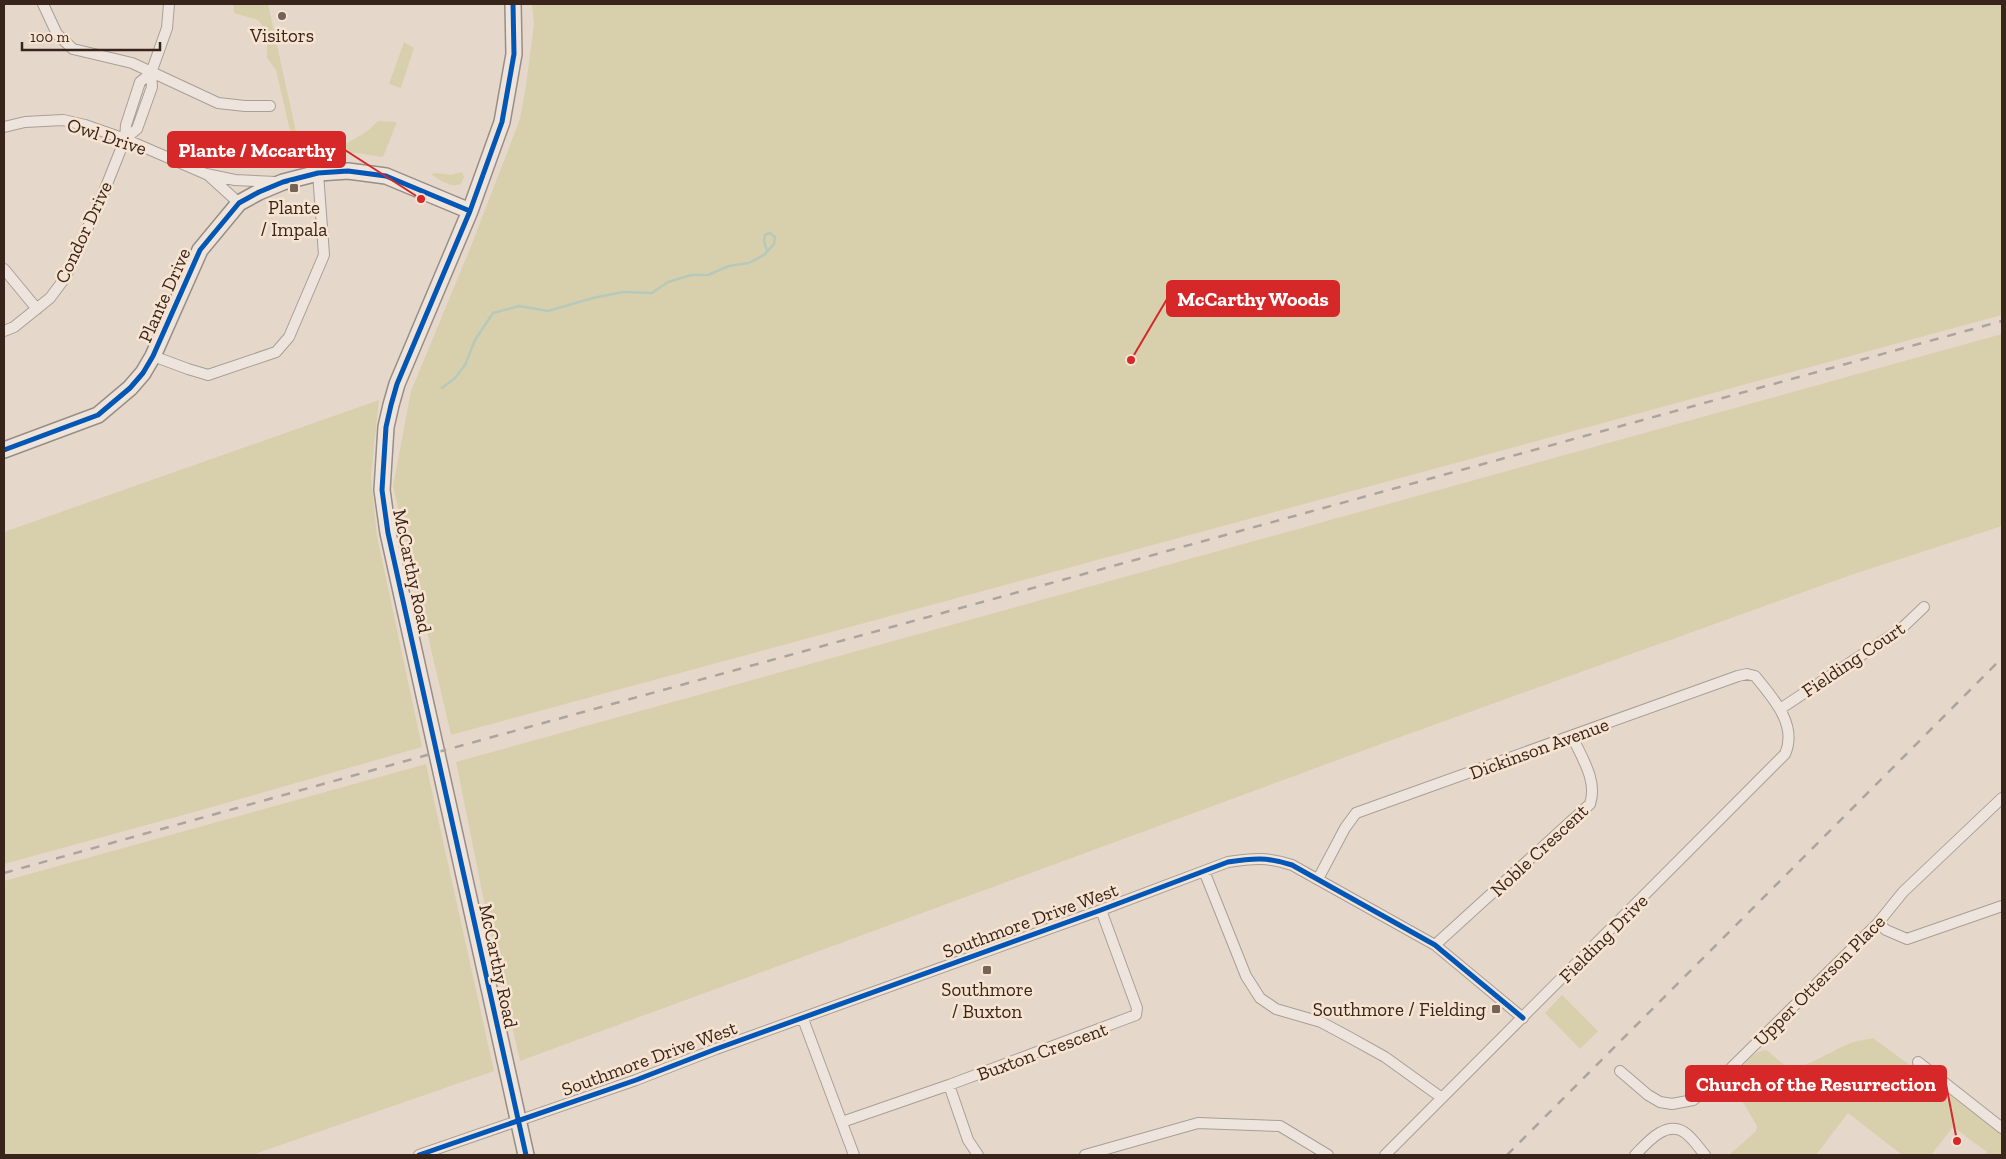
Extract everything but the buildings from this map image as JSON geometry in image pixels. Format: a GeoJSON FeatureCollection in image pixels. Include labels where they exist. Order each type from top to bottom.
{"type":"FeatureCollection","features":[{"type":"Feature","properties":{"kind":"street"},"geometry":{"type":"LineString","coordinates":[[43,4],[57,34],[73,49],[132,64],[218,102],[245,106],[270,106]]}},
{"type":"Feature","properties":{"kind":"street","name":"Condor Drive"},"geometry":{"type":"LineString","coordinates":[[4,331],[14,328],[50,298],[65,278],[103,194],[125,139],[126,125],[140,82],[151,73],[167,28],[168,4]]}},
{"type":"Feature","properties":{"kind":"street","name":"McCarthy Road"},"geometry":{"type":"LineString","coordinates":[[513,4],[514,54],[502,122],[470,211],[391,405],[386,427],[382,490],[388,533],[526,1155]]}},
{"type":"Feature","properties":{"kind":"street","name":"Owl Drive"},"geometry":{"type":"LineString","coordinates":[[4,127],[25,122],[63,120],[85,125],[125,139],[206,174],[255,182],[283,182]]}},
{"type":"Feature","properties":{"kind":"street","name":"Plante Drive"},"geometry":{"type":"LineString","coordinates":[[4,450],[98,415],[130,388],[143,373],[153,356],[200,250],[239,204],[283,182],[318,173],[348,171],[380,174],[470,211]]}},
{"type":"Feature","properties":{"kind":"street"},"geometry":{"type":"LineString","coordinates":[[153,356],[188,370],[208,374],[230,369],[276,352],[289,337],[324,255],[318,173]]}},
{"type":"Feature","properties":{"kind":"street","name":"Owl Drive"},"geometry":{"type":"LineString","coordinates":[[206,174],[239,204]]}},
{"type":"Feature","properties":{"kind":"street"},"geometry":{"type":"LineString","coordinates":[[4,269],[37,309]]}},
{"type":"Feature","properties":{"kind":"street","name":"Fielding Court"},"geometry":{"type":"LineString","coordinates":[[1780,709],[1901,629],[1924,607]]}},
{"type":"Feature","properties":{"kind":"street","name":"Dickinson Avenue"},"geometry":{"type":"LineString","coordinates":[[1318,878],[1345,828],[1356,813],[1747,674],[1755,676],[1780,709]]}},
{"type":"Feature","properties":{"kind":"street","name":"Fielding Drive"},"geometry":{"type":"LineString","coordinates":[[1385,1155],[1785,754],[1789,744],[1790,732],[1780,709]]}},
{"type":"Feature","properties":{"kind":"street","name":"Noble Crescent"},"geometry":{"type":"LineString","coordinates":[[1435,945],[1590,804],[1593,783],[1572,736]]}},
{"type":"Feature","properties":{"kind":"street","name":"Upper Otterson Place"},"geometry":{"type":"LineString","coordinates":[[1620,1071],[1648,1095],[1660,1102],[1672,1104],[1693,1100],[1726,1074],[1878,923],[1903,892],[2002,798]]}},
{"type":"Feature","properties":{"kind":"street","name":"Southmore Drive West"},"geometry":{"type":"LineString","coordinates":[[419,1155],[804,1018],[1228,862],[1250,859],[1272,859],[1292,865],[1435,945],[1523,1018]]}},
{"type":"Feature","properties":{"kind":"street"},"geometry":{"type":"LineString","coordinates":[[1204,871],[1246,976],[1260,998],[1276,1009],[1321,1022],[1349,1037],[1385,1057],[1442,1098]]}},
{"type":"Feature","properties":{"kind":"street"},"geometry":{"type":"LineString","coordinates":[[1878,923],[1886,930],[1907,939],[2002,906]]}},
{"type":"Feature","properties":{"kind":"street","name":"Buxton Crescent"},"geometry":{"type":"LineString","coordinates":[[842,1122],[949,1085],[1136,1015],[1137,1008],[1101,910]]}},
{"type":"Feature","properties":{"kind":"street"},"geometry":{"type":"LineString","coordinates":[[804,1018],[854,1155]]}},
{"type":"Feature","properties":{"kind":"street"},"geometry":{"type":"LineString","coordinates":[[1918,1062],[2002,1128]]}},
{"type":"Feature","properties":{"kind":"street"},"geometry":{"type":"LineString","coordinates":[[949,1085],[968,1140],[978,1155]]}},
{"type":"Feature","properties":{"kind":"street"},"geometry":{"type":"LineString","coordinates":[[1085,1155],[1198,1123],[1280,1126],[1328,1155]]}},
{"type":"Feature","properties":{"kind":"street"},"geometry":{"type":"LineString","coordinates":[[1635,1155],[1654,1136],[1665,1130],[1684,1132],[1705,1155]]}},
{"type":"Feature","properties":{"kind":"shaded area"},"geometry":{"type":"Polygon","coordinates":[[[233,4],[268,4],[302,159],[296,157],[276,70],[267,58],[267,32],[258,20],[234,13],[233,4]]]}},
{"type":"Feature","properties":{"kind":"shaded area"},"geometry":{"type":"Polygon","coordinates":[[[532,4],[2002,4],[2002,315],[451,735],[393,486],[411,391],[469,251],[520,119],[534,24],[532,4]]]}},
{"type":"Feature","properties":{"kind":"shaded area"},"geometry":{"type":"Polygon","coordinates":[[[404,42],[414,48],[401,88],[389,84],[404,42]]]}},
{"type":"Feature","properties":{"kind":"shaded area"},"geometry":{"type":"Polygon","coordinates":[[[378,121],[397,122],[383,157],[356,153],[325,152],[360,136],[378,121]]]}},
{"type":"Feature","properties":{"kind":"shaded area"},"geometry":{"type":"Polygon","coordinates":[[[462,172],[464,177],[461,184],[457,185],[446,183],[431,174],[451,175],[462,172]]]}},
{"type":"Feature","properties":{"kind":"shaded area"},"geometry":{"type":"Polygon","coordinates":[[[2002,334],[2002,526],[1854,574],[1392,740],[520,1061],[487,916],[456,762],[2002,334]]]}},
{"type":"Feature","properties":{"kind":"shaded area"},"geometry":{"type":"Polygon","coordinates":[[[379,400],[371,476],[377,536],[422,747],[4,864],[4,532],[379,400]]]}},
{"type":"Feature","properties":{"kind":"shaded area"},"geometry":{"type":"Polygon","coordinates":[[[426,764],[494,1071],[252,1155],[4,1155],[4,881],[426,764]]]}},
{"type":"Feature","properties":{"kind":"shaded area"},"geometry":{"type":"Polygon","coordinates":[[[1562,995],[1598,1031],[1580,1049],[1545,1013],[1562,995]]]}},
{"type":"Feature","properties":{"kind":"shaded area"},"geometry":{"type":"Polygon","coordinates":[[[1873,1038],[2002,1133],[2002,1155],[1985,1155],[1987,1152],[1953,1127],[1931,1155],[1902,1155],[1848,1113],[1816,1155],[1729,1155],[1756,1131],[1757,1126],[1744,1104],[1728,1087],[1753,1055],[1766,1050],[1784,1064],[1798,1067],[1847,1044],[1873,1038]]]}},
{"type":"Feature","properties":{"kind":"waterway"},"geometry":{"type":"LineString","coordinates":[[442,388],[455,378],[465,365],[475,340],[493,313],[519,306],[548,311],[593,298],[623,292],[652,293],[668,282],[691,275],[708,275],[729,266],[749,263],[764,255],[774,244],[775,237],[770,233],[765,235],[764,241],[767,251]]}},
{"type":"Feature","properties":{"kind":"railway"},"geometry":{"type":"LineString","coordinates":[[4,873],[2002,321]]}},
{"type":"Feature","properties":{"kind":"railway"},"geometry":{"type":"LineString","coordinates":[[1507,1155],[2002,658]]}},
{"type":"Feature","properties":{"kind":"cycle path"},"geometry":{"type":"LineString","coordinates":[[513,4],[514,54],[502,122],[470,211],[397,384],[386,427],[382,490],[388,533],[526,1155]]}},
{"type":"Feature","properties":{"kind":"cycle path"},"geometry":{"type":"LineString","coordinates":[[4,450],[98,415],[130,388],[143,373],[153,356],[200,250],[239,203],[259,192],[283,182],[318,173],[348,171],[386,176],[470,211]]}},
{"type":"Feature","properties":{"kind":"cycle path"},"geometry":{"type":"LineString","coordinates":[[419,1155],[636,1080],[1228,862],[1268,859],[1292,865],[1435,945],[1523,1018]]}},
{"type":"Feature","properties":{"kind":"place","name":"Visitors"},"geometry":{"type":"Point","coordinates":[282,16]}},
{"type":"Feature","properties":{"kind":"place","name":"Plante / Impala"},"geometry":{"type":"Point","coordinates":[294,188]}},
{"type":"Feature","properties":{"kind":"place","name":"Plante / Mccarthy"},"geometry":{"type":"Point","coordinates":[421,199]}},
{"type":"Feature","properties":{"kind":"place","name":"McCarthy Woods"},"geometry":{"type":"Point","coordinates":[1131,360]}},
{"type":"Feature","properties":{"kind":"place","name":"Southmore / Buxton"},"geometry":{"type":"Point","coordinates":[987,970]}},
{"type":"Feature","properties":{"kind":"place","name":"Southmore / Fielding"},"geometry":{"type":"Point","coordinates":[1496,1009]}},
{"type":"Feature","properties":{"kind":"place","name":"Church of the Resurrection"},"geometry":{"type":"Point","coordinates":[1957,1141]}}]}
